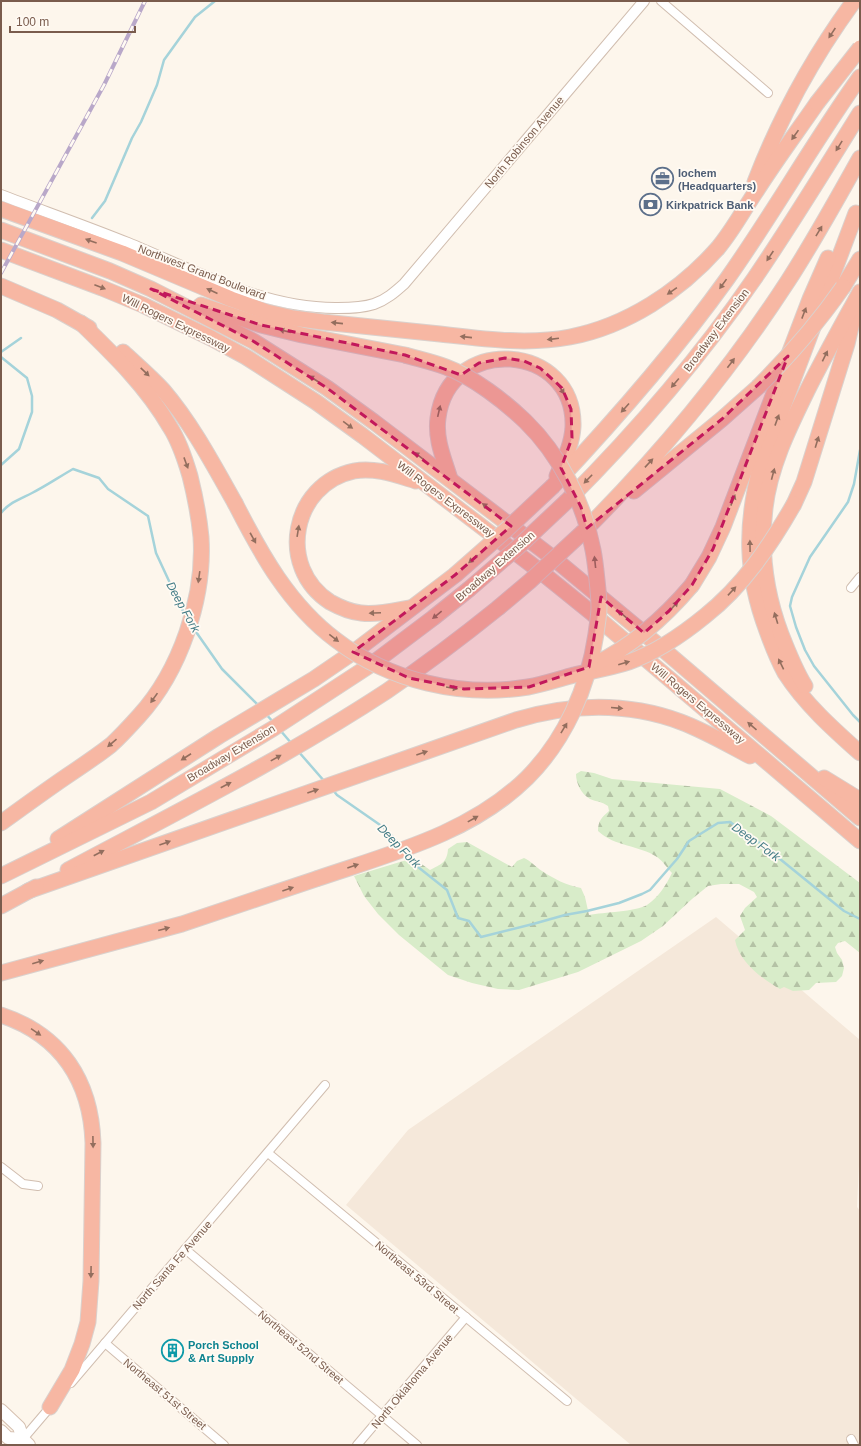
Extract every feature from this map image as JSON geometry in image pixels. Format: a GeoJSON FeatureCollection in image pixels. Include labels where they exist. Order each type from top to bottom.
{"type":"FeatureCollection","features":[{"type":"Feature","properties":{"kind":"highway"},"geometry":{"type":"LineString","coordinates":[[744,210],[766,154],[790,103],[832,31],[854,1]]}},
{"type":"Feature","properties":{"kind":"highway"},"geometry":{"type":"LineString","coordinates":[[760,229],[793,163],[828,101],[860,38]]}},
{"type":"Feature","properties":{"kind":"highway"},"geometry":{"type":"LineString","coordinates":[[1,209],[122,253],[231,299],[267,312],[293,318],[505,341],[536,340],[570,336],[601,328],[628,317],[652,304],[676,288],[697,269],[718,247],[776,160],[817,103],[860,48]]}},
{"type":"Feature","properties":{"kind":"highway"},"geometry":{"type":"LineString","coordinates":[[1,876],[219,736],[355,651],[455,575],[505,531],[553,486],[635,397],[670,354],[726,280],[820,134],[860,77]]}},
{"type":"Feature","properties":{"kind":"highway","name":"Broadway Extension"},"geometry":{"type":"LineString","coordinates":[[1,876],[152,802],[325,696],[403,641],[468,590],[518,547],[567,501],[633,432],[708,342],[771,254],[860,113]]}},
{"type":"Feature","properties":{"kind":"highway"},"geometry":{"type":"LineString","coordinates":[[1,906],[242,777],[343,719],[417,670],[498,608],[530,581],[583,532],[658,454],[710,390],[738,353],[788,281],[821,228],[860,158]]}},
{"type":"Feature","properties":{"kind":"highway"},"geometry":{"type":"LineString","coordinates":[[559,679],[577,673],[600,662],[635,640],[669,611],[692,585],[709,557],[723,527],[810,299],[827,260],[858,210]]}},
{"type":"Feature","properties":{"kind":"highway"},"geometry":{"type":"LineString","coordinates":[[858,210],[761,465],[751,508],[749,533],[752,581],[758,605],[770,639],[785,673],[831,728],[860,753]]}},
{"type":"Feature","properties":{"kind":"highway","name":"Will Rogers Expressway"},"geometry":{"type":"LineString","coordinates":[[1,230],[110,271],[151,289],[253,341],[345,400],[532,542],[605,600],[860,818]]}},
{"type":"Feature","properties":{"kind":"highway","name":"Will Rogers Expressway"},"geometry":{"type":"LineString","coordinates":[[1,250],[143,305],[211,338],[258,365],[316,402],[364,436],[566,592],[860,842]]}},
{"type":"Feature","properties":{"kind":"highway"},"geometry":{"type":"LineString","coordinates":[[583,532],[722,419],[758,387],[802,341],[843,287],[860,259]]}},
{"type":"Feature","properties":{"kind":"highway"},"geometry":{"type":"LineString","coordinates":[[1,286],[57,310],[81,323],[118,348],[163,390],[183,416],[205,449],[271,569],[311,620],[336,640],[386,670],[432,684],[464,689],[496,690],[529,687],[629,662],[651,652],[706,615],[728,595],[750,570],[778,533],[804,482],[847,344],[860,292]]}},
{"type":"Feature","properties":{"kind":"highway"},"geometry":{"type":"LineString","coordinates":[[1,973],[182,924],[431,839],[461,825],[503,799],[532,772],[548,753],[566,726],[580,696],[593,652],[600,608],[593,550],[581,507],[569,482],[548,448],[527,423],[502,401],[476,383],[447,368],[405,354],[302,335],[261,325],[151,289]]}},
{"type":"Feature","properties":{"kind":"highway"},"geometry":{"type":"LineString","coordinates":[[831,728],[803,684],[793,665],[776,621],[766,580],[764,534],[765,508],[776,461],[792,421],[834,338],[860,292]]}},
{"type":"Feature","properties":{"kind":"highway"},"geometry":{"type":"LineString","coordinates":[[1,823],[110,746],[140,716],[166,679],[186,634],[195,605],[200,573],[201,538],[194,492],[187,466],[171,427],[148,393],[121,362],[81,323]]}},
{"type":"Feature","properties":{"kind":"highway"},"geometry":{"type":"LineString","coordinates":[[450,479],[440,450],[437,434],[439,413],[444,396],[458,377],[479,363],[504,358],[524,361],[540,368],[556,381],[567,397],[573,418],[572,438],[568,452],[553,486]]}},
{"type":"Feature","properties":{"kind":"highway"},"geometry":{"type":"LineString","coordinates":[[413,608],[374,614],[360,613],[336,605],[323,597],[313,588],[305,576],[300,564],[297,550],[297,539],[301,517],[306,505],[322,486],[344,474],[355,471],[377,470],[425,483]]}},
{"type":"Feature","properties":{"kind":"highway"},"geometry":{"type":"LineString","coordinates":[[28,891],[534,714],[567,709],[604,707],[640,711],[681,722],[719,739],[774,768]]}},
{"type":"Feature","properties":{"kind":"highway"},"geometry":{"type":"LineString","coordinates":[[782,752],[860,800]]}},
{"type":"Feature","properties":{"kind":"highway"},"geometry":{"type":"LineString","coordinates":[[1,1015],[18,1021],[37,1032],[62,1055],[75,1072],[84,1089],[92,1122],[91,1281],[88,1322],[74,1366],[67,1381],[50,1407]]}},
{"type":"Feature","properties":{"kind":"main road"},"geometry":{"type":"LineString","coordinates":[[1,1410],[19,1426],[24,1443]]}},
{"type":"Feature","properties":{"kind":"main road"},"geometry":{"type":"LineString","coordinates":[[1,1431],[8,1438],[24,1443]]}},
{"type":"Feature","properties":{"kind":"street","name":"North Robinson Avenue"},"geometry":{"type":"LineString","coordinates":[[404,284],[644,1]]}},
{"type":"Feature","properties":{"kind":"street"},"geometry":{"type":"LineString","coordinates":[[661,1],[768,93]]}},
{"type":"Feature","properties":{"kind":"street","name":"Northwest Grand Boulevard"},"geometry":{"type":"LineString","coordinates":[[1,195],[105,234],[233,287],[259,296],[280,301],[320,308],[364,306],[375,304],[387,298],[404,284]]}},
{"type":"Feature","properties":{"kind":"street"},"geometry":{"type":"LineString","coordinates":[[851,588],[860,577]]}},
{"type":"Feature","properties":{"kind":"street","name":"North Santa Fe Avenue"},"geometry":{"type":"LineString","coordinates":[[24,1443],[50,1407],[325,1085]]}},
{"type":"Feature","properties":{"kind":"street","name":"Northeast 53rd Street"},"geometry":{"type":"LineString","coordinates":[[268,1153],[567,1401]]}},
{"type":"Feature","properties":{"kind":"street"},"geometry":{"type":"LineString","coordinates":[[1,1167],[23,1184],[38,1186]]}},
{"type":"Feature","properties":{"kind":"street","name":"Northeast 52nd Street"},"geometry":{"type":"LineString","coordinates":[[185,1249],[417,1445]]}},
{"type":"Feature","properties":{"kind":"street","name":"North Oklahoma Avenue"},"geometry":{"type":"LineString","coordinates":[[358,1445],[466,1317]]}},
{"type":"Feature","properties":{"kind":"street","name":"Northeast 51st Street"},"geometry":{"type":"LineString","coordinates":[[105,1343],[224,1445]]}},
{"type":"Feature","properties":{"kind":"highlighted area"},"geometry":{"type":"Polygon","coordinates":[[[151,289],[261,325],[405,355],[461,375],[479,363],[505,358],[524,361],[540,368],[562,388],[571,409],[572,438],[561,468],[581,507],[587,528],[722,419],[788,356],[713,549],[692,585],[669,611],[644,633],[601,597],[589,667],[529,687],[464,689],[409,678],[353,652],[455,575],[511,526],[327,388],[253,341],[151,289]]]}},
{"type":"Feature","properties":{"kind":"shaded area"},"geometry":{"type":"Polygon","coordinates":[[[716,917],[860,1040],[860,1143],[857,1207],[860,1211],[860,1445],[631,1445],[346,1205],[408,1130],[716,917]]]}},
{"type":"Feature","properties":{"kind":"green space"},"geometry":{"type":"Polygon","coordinates":[[[581,771],[594,773],[612,779],[720,789],[771,816],[860,883],[860,953],[845,941],[838,943],[835,947],[842,960],[844,968],[842,976],[836,982],[816,983],[809,990],[793,991],[784,987],[780,989],[759,975],[746,963],[737,948],[735,940],[745,930],[740,916],[745,908],[757,897],[754,892],[739,884],[721,884],[708,886],[663,926],[641,941],[578,972],[519,990],[498,989],[472,983],[448,975],[399,935],[378,914],[364,896],[354,876],[413,858],[430,870],[445,860],[448,849],[457,843],[467,842],[512,867],[517,861],[524,858],[556,879],[581,888],[585,897],[589,915],[635,909],[647,905],[662,890],[672,873],[657,857],[650,853],[619,843],[598,831],[601,820],[609,811],[608,806],[590,799],[582,791],[578,785],[576,774],[581,771]]]}},
{"type":"Feature","properties":{"kind":"waterway"},"geometry":{"type":"LineString","coordinates":[[92,218],[105,201],[157,85],[164,60],[195,17],[215,1]]}},
{"type":"Feature","properties":{"kind":"waterway"},"geometry":{"type":"LineString","coordinates":[[1,352],[21,338]]}},
{"type":"Feature","properties":{"kind":"waterway","name":"Deep Fork"},"geometry":{"type":"LineString","coordinates":[[1,357],[27,378],[32,396],[32,412],[19,449],[1,465]]}},
{"type":"Feature","properties":{"kind":"waterway"},"geometry":{"type":"LineString","coordinates":[[860,450],[854,484],[848,502],[810,557],[792,597],[790,606],[805,650],[814,666],[860,722]]}},
{"type":"Feature","properties":{"kind":"waterway","name":"Deep Fork"},"geometry":{"type":"LineString","coordinates":[[1,513],[12,503],[73,469],[99,478],[108,489],[148,516],[156,553],[186,617]]}},
{"type":"Feature","properties":{"kind":"waterway","name":"Deep Fork"},"geometry":{"type":"LineString","coordinates":[[194,629],[222,669],[259,706]]}},
{"type":"Feature","properties":{"kind":"waterway","name":"Deep Fork"},"geometry":{"type":"LineString","coordinates":[[265,713],[274,723]]}},
{"type":"Feature","properties":{"kind":"waterway","name":"Deep Fork"},"geometry":{"type":"LineString","coordinates":[[280,730],[292,744]]}},
{"type":"Feature","properties":{"kind":"waterway","name":"Deep Fork"},"geometry":{"type":"LineString","coordinates":[[298,751],[325,782]]}},
{"type":"Feature","properties":{"kind":"waterway","name":"Deep Fork"},"geometry":{"type":"LineString","coordinates":[[333,790],[337,795],[383,827],[400,844]]}},
{"type":"Feature","properties":{"kind":"waterway","name":"Deep Fork"},"geometry":{"type":"LineString","coordinates":[[409,853],[418,867],[447,890],[458,918],[469,921],[481,937],[565,915],[619,903],[642,894],[650,890],[677,859],[689,841],[718,823],[730,822],[764,846],[844,911],[860,919]]}},
{"type":"Feature","properties":{"kind":"railway"},"geometry":{"type":"LineString","coordinates":[[1,273],[104,85],[145,1]]}},
{"type":"Feature","properties":{"kind":"place","name":"Iochem (Headquarters)"},"geometry":{"type":"Point","coordinates":[662,179]}},
{"type":"Feature","properties":{"kind":"place","name":"Kirkpatrick Bank"},"geometry":{"type":"Point","coordinates":[650,205]}},
{"type":"Feature","properties":{"kind":"place","name":"Porch School & Art Supply"},"geometry":{"type":"Point","coordinates":[173,1351]}}]}
